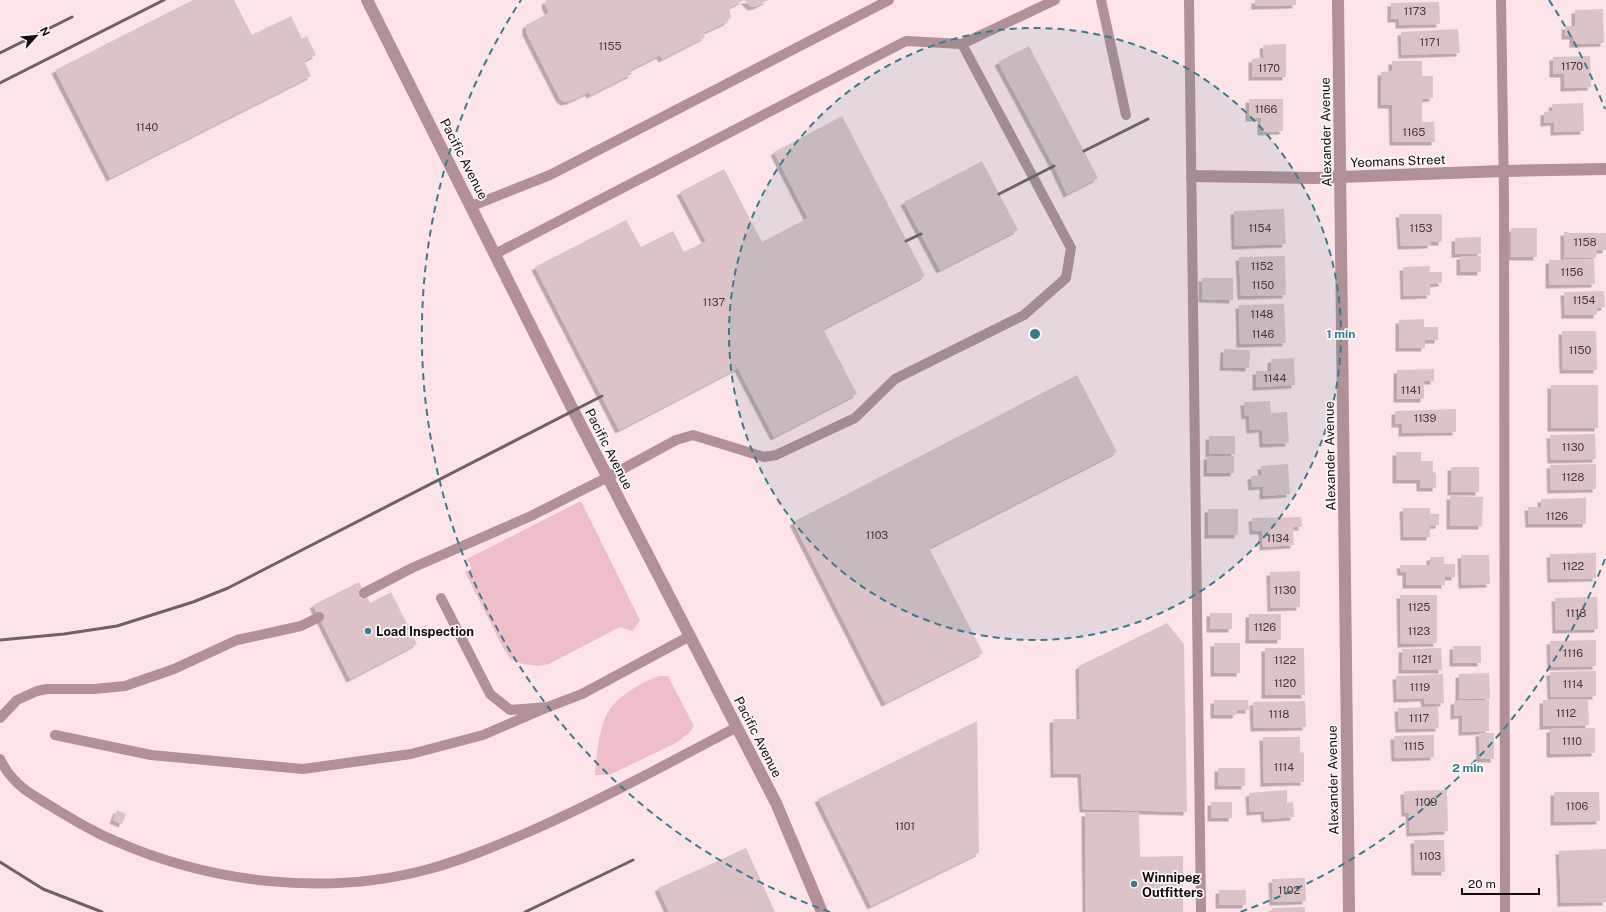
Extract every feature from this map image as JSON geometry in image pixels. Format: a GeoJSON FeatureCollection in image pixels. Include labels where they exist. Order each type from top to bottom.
{"type":"FeatureCollection","features":[{"type":"Feature","properties":{"kind":"street","name":"Pacific Avenue"},"geometry":{"type":"LineString","coordinates":[[367,0],[608,477],[776,803],[822,912]]}},
{"type":"Feature","properties":{"kind":"street","name":"Alexander Avenue"},"geometry":{"type":"LineString","coordinates":[[1338,0],[1349,912]]}},
{"type":"Feature","properties":{"kind":"street","name":"Yeomans Street"},"geometry":{"type":"LineString","coordinates":[[1192,176],[1340,177],[1606,169]]}},
{"type":"Feature","properties":{"kind":"lane"},"geometry":{"type":"LineString","coordinates":[[472,206],[550,175],[889,0]]}},
{"type":"Feature","properties":{"kind":"lane"},"geometry":{"type":"LineString","coordinates":[[495,254],[906,41],[962,44],[1055,0]]}},
{"type":"Feature","properties":{"kind":"lane"},"geometry":{"type":"LineString","coordinates":[[1101,0],[1126,115]]}},
{"type":"Feature","properties":{"kind":"lane"},"geometry":{"type":"LineString","coordinates":[[1189,0],[1202,912]]}},
{"type":"Feature","properties":{"kind":"lane"},"geometry":{"type":"LineString","coordinates":[[1501,0],[1504,171],[1505,912]]}},
{"type":"Feature","properties":{"kind":"lane"},"geometry":{"type":"LineString","coordinates":[[364,593],[412,568],[531,516],[608,477],[676,440],[693,435],[764,456],[776,455],[856,418],[895,378],[1024,315],[1066,278],[1071,248],[962,44]]}},
{"type":"Feature","properties":{"kind":"lane"},"geometry":{"type":"LineString","coordinates":[[441,598],[490,694],[510,710],[548,708]]}},
{"type":"Feature","properties":{"kind":"lane"},"geometry":{"type":"LineString","coordinates":[[0,718],[17,700],[37,691],[47,689],[94,689],[124,686],[174,669],[236,640],[301,626],[319,617]]}},
{"type":"Feature","properties":{"kind":"lane"},"geometry":{"type":"LineString","coordinates":[[55,735],[151,755],[303,769],[411,754],[483,735],[582,694],[690,636]]}},
{"type":"Feature","properties":{"kind":"lane"},"geometry":{"type":"LineString","coordinates":[[0,759],[11,777],[26,791],[100,834],[132,848],[206,871],[233,876],[271,881],[338,883],[369,881],[428,870],[490,848],[545,825],[599,799],[737,727]]}},
{"type":"Feature","properties":{"kind":"shaded area"},"geometry":{"type":"Polygon","coordinates":[[[581,501],[640,620],[633,631],[620,627],[549,664],[539,666],[523,664],[511,660],[502,646],[465,572],[472,568],[467,559],[581,501]]]}},
{"type":"Feature","properties":{"kind":"shaded area"},"geometry":{"type":"Polygon","coordinates":[[[660,676],[668,676],[694,726],[689,733],[676,743],[609,775],[595,775],[600,734],[608,712],[618,700],[631,690],[646,681],[660,676]]]}},
{"type":"Feature","properties":{"kind":"building"},"geometry":{"type":"Polygon","coordinates":[[[193,0],[234,0],[252,35],[291,16],[302,39],[307,36],[316,55],[304,61],[311,76],[110,178],[55,70],[193,0]]]}},
{"type":"Feature","properties":{"kind":"building"},"geometry":{"type":"Polygon","coordinates":[[[546,0],[744,0],[729,8],[731,17],[727,22],[703,33],[705,37],[662,59],[660,55],[630,70],[632,74],[590,95],[589,92],[570,101],[564,102],[560,99],[526,32],[526,25],[549,13],[545,4],[546,0]]]}},
{"type":"Feature","properties":{"kind":"building"},"geometry":{"type":"Polygon","coordinates":[[[744,0],[768,0],[757,6],[751,7],[744,0]]]}},
{"type":"Feature","properties":{"kind":"building"},"geometry":{"type":"Polygon","coordinates":[[[1255,0],[1296,0],[1296,5],[1255,6],[1255,0]]]}},
{"type":"Feature","properties":{"kind":"building"},"geometry":{"type":"Polygon","coordinates":[[[1439,2],[1440,24],[1399,25],[1399,19],[1391,19],[1391,3],[1439,2]]]}},
{"type":"Feature","properties":{"kind":"building"},"geometry":{"type":"Polygon","coordinates":[[[1603,9],[1604,43],[1573,44],[1573,36],[1565,36],[1565,26],[1575,26],[1575,10],[1603,9]]]}},
{"type":"Feature","properties":{"kind":"building"},"geometry":{"type":"Polygon","coordinates":[[[1458,29],[1460,53],[1402,55],[1401,32],[1458,29]]]}},
{"type":"Feature","properties":{"kind":"building"},"geometry":{"type":"Polygon","coordinates":[[[1286,44],[1286,77],[1252,77],[1252,59],[1264,58],[1263,45],[1286,44]]]}},
{"type":"Feature","properties":{"kind":"building"},"geometry":{"type":"Polygon","coordinates":[[[1029,46],[1098,178],[1067,194],[1054,166],[998,62],[1029,46]]]}},
{"type":"Feature","properties":{"kind":"building"},"geometry":{"type":"Polygon","coordinates":[[[1590,56],[1591,87],[1564,88],[1564,74],[1553,74],[1553,57],[1590,56]]]}},
{"type":"Feature","properties":{"kind":"building"},"geometry":{"type":"Polygon","coordinates":[[[1392,61],[1422,61],[1422,76],[1433,76],[1433,98],[1422,99],[1422,122],[1434,122],[1435,142],[1393,142],[1392,105],[1381,105],[1381,72],[1392,71],[1392,61]]]}},
{"type":"Feature","properties":{"kind":"building"},"geometry":{"type":"Polygon","coordinates":[[[1249,99],[1283,99],[1283,131],[1261,132],[1261,118],[1249,118],[1249,99]]]}},
{"type":"Feature","properties":{"kind":"building"},"geometry":{"type":"Polygon","coordinates":[[[1583,103],[1584,131],[1554,132],[1554,122],[1544,123],[1544,112],[1553,111],[1552,104],[1583,103]]]}},
{"type":"Feature","properties":{"kind":"building"},"geometry":{"type":"Polygon","coordinates":[[[842,116],[925,276],[823,329],[857,394],[774,437],[738,368],[619,430],[535,267],[626,220],[641,247],[673,231],[684,252],[706,241],[680,192],[724,169],[762,242],[808,218],[774,152],[842,116]]]}},
{"type":"Feature","properties":{"kind":"building"},"geometry":{"type":"Polygon","coordinates":[[[982,161],[1018,230],[940,270],[904,202],[982,161]]]}},
{"type":"Feature","properties":{"kind":"building"},"geometry":{"type":"Polygon","coordinates":[[[1284,209],[1286,244],[1235,246],[1234,211],[1284,209]]]}},
{"type":"Feature","properties":{"kind":"building"},"geometry":{"type":"Polygon","coordinates":[[[1399,214],[1442,214],[1442,242],[1431,242],[1431,245],[1401,246],[1399,214]]]}},
{"type":"Feature","properties":{"kind":"building"},"geometry":{"type":"Polygon","coordinates":[[[1511,228],[1537,228],[1537,257],[1511,257],[1511,228]]]}},
{"type":"Feature","properties":{"kind":"building"},"geometry":{"type":"Polygon","coordinates":[[[1564,232],[1606,233],[1606,250],[1597,250],[1596,258],[1564,258],[1564,232]]]}},
{"type":"Feature","properties":{"kind":"building"},"geometry":{"type":"Polygon","coordinates":[[[1481,237],[1481,254],[1455,254],[1455,238],[1481,237]]]}},
{"type":"Feature","properties":{"kind":"building"},"geometry":{"type":"Polygon","coordinates":[[[1285,256],[1286,295],[1241,296],[1239,257],[1285,256]]]}},
{"type":"Feature","properties":{"kind":"building"},"geometry":{"type":"Polygon","coordinates":[[[1460,256],[1481,256],[1481,272],[1460,272],[1460,256]]]}},
{"type":"Feature","properties":{"kind":"building"},"geometry":{"type":"Polygon","coordinates":[[[1594,259],[1595,284],[1549,285],[1549,260],[1594,259]]]}},
{"type":"Feature","properties":{"kind":"building"},"geometry":{"type":"Polygon","coordinates":[[[1430,266],[1430,272],[1442,272],[1442,283],[1430,284],[1430,295],[1404,296],[1403,267],[1430,266]]]}},
{"type":"Feature","properties":{"kind":"building"},"geometry":{"type":"Polygon","coordinates":[[[1202,278],[1233,278],[1233,300],[1202,299],[1202,278]]]}},
{"type":"Feature","properties":{"kind":"building"},"geometry":{"type":"Polygon","coordinates":[[[1604,291],[1605,307],[1597,308],[1597,315],[1565,315],[1564,292],[1604,291]]]}},
{"type":"Feature","properties":{"kind":"building"},"geometry":{"type":"Polygon","coordinates":[[[1284,304],[1286,343],[1240,344],[1239,305],[1284,304]]]}},
{"type":"Feature","properties":{"kind":"building"},"geometry":{"type":"Polygon","coordinates":[[[1424,319],[1424,327],[1438,327],[1438,340],[1425,340],[1425,348],[1399,348],[1399,320],[1424,319]]]}},
{"type":"Feature","properties":{"kind":"building"},"geometry":{"type":"Polygon","coordinates":[[[1562,331],[1596,331],[1597,370],[1563,370],[1562,331]]]}},
{"type":"Feature","properties":{"kind":"building"},"geometry":{"type":"Polygon","coordinates":[[[1224,349],[1250,350],[1249,368],[1223,367],[1224,349]]]}},
{"type":"Feature","properties":{"kind":"building"},"geometry":{"type":"Polygon","coordinates":[[[1294,358],[1295,385],[1256,387],[1256,371],[1271,371],[1271,359],[1294,358]]]}},
{"type":"Feature","properties":{"kind":"building"},"geometry":{"type":"Polygon","coordinates":[[[1434,369],[1434,381],[1424,381],[1424,399],[1397,399],[1397,370],[1434,369]]]}},
{"type":"Feature","properties":{"kind":"building"},"geometry":{"type":"Polygon","coordinates":[[[1077,375],[1117,452],[929,548],[983,653],[885,703],[793,522],[1077,375]]]}},
{"type":"Feature","properties":{"kind":"building"},"geometry":{"type":"Polygon","coordinates":[[[1551,385],[1598,385],[1598,428],[1551,428],[1551,385]]]}},
{"type":"Feature","properties":{"kind":"building"},"geometry":{"type":"Polygon","coordinates":[[[1270,401],[1271,413],[1287,412],[1289,443],[1263,444],[1262,429],[1250,430],[1249,415],[1245,416],[1244,402],[1270,401]]]}},
{"type":"Feature","properties":{"kind":"building"},"geometry":{"type":"Polygon","coordinates":[[[1456,409],[1456,432],[1402,433],[1402,424],[1395,424],[1395,411],[1456,409]]]}},
{"type":"Feature","properties":{"kind":"building"},"geometry":{"type":"Polygon","coordinates":[[[1595,434],[1596,459],[1551,460],[1550,435],[1595,434]]]}},
{"type":"Feature","properties":{"kind":"building"},"geometry":{"type":"Polygon","coordinates":[[[1209,436],[1235,436],[1235,454],[1209,454],[1209,436]]]}},
{"type":"Feature","properties":{"kind":"building"},"geometry":{"type":"Polygon","coordinates":[[[1396,452],[1421,452],[1421,461],[1433,461],[1433,472],[1436,473],[1436,488],[1420,488],[1420,480],[1396,480],[1396,452]]]}},
{"type":"Feature","properties":{"kind":"building"},"geometry":{"type":"Polygon","coordinates":[[[1207,456],[1234,456],[1234,473],[1207,473],[1207,456]]]}},
{"type":"Feature","properties":{"kind":"building"},"geometry":{"type":"Polygon","coordinates":[[[1288,464],[1290,494],[1263,496],[1263,486],[1252,487],[1251,476],[1262,475],[1261,466],[1288,464]]]}},
{"type":"Feature","properties":{"kind":"building"},"geometry":{"type":"Polygon","coordinates":[[[1596,464],[1596,489],[1551,490],[1550,465],[1596,464]]]}},
{"type":"Feature","properties":{"kind":"building"},"geometry":{"type":"Polygon","coordinates":[[[1451,467],[1479,467],[1479,492],[1451,492],[1451,467]]]}},
{"type":"Feature","properties":{"kind":"building"},"geometry":{"type":"Polygon","coordinates":[[[1450,496],[1483,497],[1482,526],[1450,526],[1450,496]]]}},
{"type":"Feature","properties":{"kind":"building"},"geometry":{"type":"Polygon","coordinates":[[[1586,498],[1586,524],[1529,524],[1528,507],[1541,507],[1541,499],[1586,498]]]}},
{"type":"Feature","properties":{"kind":"building"},"geometry":{"type":"Polygon","coordinates":[[[1403,508],[1430,508],[1430,514],[1439,514],[1439,525],[1430,526],[1430,537],[1404,537],[1403,508]]]}},
{"type":"Feature","properties":{"kind":"building"},"geometry":{"type":"Polygon","coordinates":[[[1208,509],[1238,509],[1238,535],[1208,535],[1208,509]]]}},
{"type":"Feature","properties":{"kind":"building"},"geometry":{"type":"Polygon","coordinates":[[[1301,517],[1302,527],[1293,527],[1294,545],[1263,547],[1262,531],[1253,531],[1252,518],[1301,517]]]}},
{"type":"Feature","properties":{"kind":"building"},"geometry":{"type":"Polygon","coordinates":[[[1596,553],[1596,578],[1551,579],[1550,554],[1596,553]]]}},
{"type":"Feature","properties":{"kind":"building"},"geometry":{"type":"Polygon","coordinates":[[[1461,555],[1489,555],[1490,584],[1462,585],[1461,555]]]}},
{"type":"Feature","properties":{"kind":"building"},"geometry":{"type":"Polygon","coordinates":[[[1430,557],[1444,557],[1444,564],[1455,564],[1455,577],[1445,577],[1445,585],[1406,585],[1406,572],[1401,572],[1400,565],[1430,565],[1430,557]]]}},
{"type":"Feature","properties":{"kind":"building"},"geometry":{"type":"Polygon","coordinates":[[[1300,571],[1300,607],[1271,608],[1270,572],[1300,571]]]}},
{"type":"Feature","properties":{"kind":"building","name":"Load Inspection"},"geometry":{"type":"Polygon","coordinates":[[[359,582],[370,603],[391,592],[417,644],[350,679],[313,605],[359,582]]]}},
{"type":"Feature","properties":{"kind":"building"},"geometry":{"type":"Polygon","coordinates":[[[1400,595],[1437,595],[1437,643],[1401,644],[1400,595]]]}},
{"type":"Feature","properties":{"kind":"building"},"geometry":{"type":"Polygon","coordinates":[[[1597,597],[1598,629],[1556,630],[1555,598],[1597,597]]]}},
{"type":"Feature","properties":{"kind":"building"},"geometry":{"type":"Polygon","coordinates":[[[1210,613],[1232,613],[1232,629],[1210,629],[1210,613]]]}},
{"type":"Feature","properties":{"kind":"building"},"geometry":{"type":"Polygon","coordinates":[[[1249,614],[1281,614],[1281,640],[1249,640],[1249,614]]]}},
{"type":"Feature","properties":{"kind":"building"},"geometry":{"type":"Polygon","coordinates":[[[1167,623],[1184,644],[1187,812],[1083,809],[1081,774],[1054,774],[1053,719],[1080,719],[1079,666],[1167,623]]]}},
{"type":"Feature","properties":{"kind":"building"},"geometry":{"type":"Polygon","coordinates":[[[1596,640],[1596,666],[1551,667],[1550,641],[1596,640]]]}},
{"type":"Feature","properties":{"kind":"building"},"geometry":{"type":"Polygon","coordinates":[[[1214,643],[1240,643],[1240,673],[1214,673],[1214,643]]]}},
{"type":"Feature","properties":{"kind":"building"},"geometry":{"type":"Polygon","coordinates":[[[1453,646],[1481,646],[1481,663],[1453,663],[1453,646]]]}},
{"type":"Feature","properties":{"kind":"building"},"geometry":{"type":"Polygon","coordinates":[[[1265,648],[1304,648],[1305,695],[1265,695],[1265,648]]]}},
{"type":"Feature","properties":{"kind":"building"},"geometry":{"type":"Polygon","coordinates":[[[1441,648],[1442,670],[1402,670],[1402,649],[1441,648]]]}},
{"type":"Feature","properties":{"kind":"building"},"geometry":{"type":"Polygon","coordinates":[[[1596,671],[1596,696],[1551,697],[1550,672],[1596,671]]]}},
{"type":"Feature","properties":{"kind":"building"},"geometry":{"type":"Polygon","coordinates":[[[1489,673],[1490,699],[1459,699],[1459,674],[1489,673]]]}},
{"type":"Feature","properties":{"kind":"building"},"geometry":{"type":"Polygon","coordinates":[[[1443,674],[1444,703],[1425,704],[1424,698],[1397,699],[1396,676],[1443,674]]]}},
{"type":"Feature","properties":{"kind":"building"},"geometry":{"type":"Polygon","coordinates":[[[1588,699],[1589,725],[1543,726],[1543,700],[1588,699]]]}},
{"type":"Feature","properties":{"kind":"building"},"geometry":{"type":"Polygon","coordinates":[[[1214,700],[1248,700],[1249,710],[1237,710],[1236,715],[1214,715],[1214,700]]]}},
{"type":"Feature","properties":{"kind":"building"},"geometry":{"type":"Polygon","coordinates":[[[1489,700],[1489,731],[1462,732],[1462,715],[1454,716],[1454,701],[1489,700]]]}},
{"type":"Feature","properties":{"kind":"building"},"geometry":{"type":"Polygon","coordinates":[[[1305,701],[1306,727],[1254,728],[1253,702],[1305,701]]]}},
{"type":"Feature","properties":{"kind":"building"},"geometry":{"type":"Polygon","coordinates":[[[1438,707],[1439,728],[1399,729],[1398,708],[1438,707]]]}},
{"type":"Feature","properties":{"kind":"building"},"geometry":{"type":"Polygon","coordinates":[[[977,721],[979,853],[871,906],[818,799],[977,721]]]}},
{"type":"Feature","properties":{"kind":"building"},"geometry":{"type":"Polygon","coordinates":[[[1595,728],[1595,753],[1550,754],[1550,729],[1595,728]]]}},
{"type":"Feature","properties":{"kind":"building"},"geometry":{"type":"Polygon","coordinates":[[[1479,733],[1494,733],[1494,759],[1480,759],[1479,733]]]}},
{"type":"Feature","properties":{"kind":"building"},"geometry":{"type":"Polygon","coordinates":[[[1434,735],[1434,757],[1395,758],[1394,736],[1434,735]]]}},
{"type":"Feature","properties":{"kind":"building"},"geometry":{"type":"Polygon","coordinates":[[[1263,737],[1300,737],[1300,753],[1304,752],[1304,782],[1264,783],[1263,737]]]}},
{"type":"Feature","properties":{"kind":"building"},"geometry":{"type":"Polygon","coordinates":[[[1218,768],[1245,768],[1245,786],[1218,786],[1218,768]]]}},
{"type":"Feature","properties":{"kind":"building"},"geometry":{"type":"Polygon","coordinates":[[[1287,790],[1287,803],[1293,802],[1294,817],[1265,819],[1264,811],[1250,812],[1249,793],[1287,790]]]}},
{"type":"Feature","properties":{"kind":"building"},"geometry":{"type":"Polygon","coordinates":[[[1447,790],[1448,831],[1410,833],[1409,813],[1405,813],[1404,791],[1447,790]]]}},
{"type":"Feature","properties":{"kind":"building"},"geometry":{"type":"Polygon","coordinates":[[[1554,792],[1599,792],[1600,821],[1554,822],[1554,792]]]}},
{"type":"Feature","properties":{"kind":"building"},"geometry":{"type":"Polygon","coordinates":[[[1211,802],[1232,802],[1232,818],[1211,818],[1211,802]]]}},
{"type":"Feature","properties":{"kind":"building"},"geometry":{"type":"Polygon","coordinates":[[[117,810],[126,814],[122,824],[113,820],[117,810]]]}},
{"type":"Feature","properties":{"kind":"building","name":"Winnipeg Outfitters"},"geometry":{"type":"Polygon","coordinates":[[[1139,812],[1140,857],[1183,856],[1183,912],[1086,912],[1085,813],[1139,812]]]}},
{"type":"Feature","properties":{"kind":"building"},"geometry":{"type":"Polygon","coordinates":[[[1414,840],[1444,840],[1445,872],[1415,872],[1414,840]]]}},
{"type":"Feature","properties":{"kind":"building"},"geometry":{"type":"Polygon","coordinates":[[[746,848],[775,912],[669,912],[658,888],[746,848]]]}},
{"type":"Feature","properties":{"kind":"building"},"geometry":{"type":"Polygon","coordinates":[[[1606,849],[1606,902],[1561,903],[1559,851],[1606,849]]]}},
{"type":"Feature","properties":{"kind":"building"},"geometry":{"type":"Polygon","coordinates":[[[1305,878],[1306,901],[1273,902],[1272,879],[1305,878]]]}},
{"type":"Feature","properties":{"kind":"building"},"geometry":{"type":"Polygon","coordinates":[[[1219,890],[1246,890],[1246,905],[1219,905],[1219,890]]]}},
{"type":"Feature","properties":{"kind":"building"},"geometry":{"type":"Polygon","coordinates":[[[1305,907],[1305,912],[1272,912],[1272,908],[1305,907]]]}},
{"type":"Feature","properties":{"kind":"railway"},"geometry":{"type":"LineString","coordinates":[[0,83],[164,0]]}},
{"type":"Feature","properties":{"kind":"railway"},"geometry":{"type":"LineString","coordinates":[[0,53],[72,17]]}},
{"type":"Feature","properties":{"kind":"railway"},"geometry":{"type":"LineString","coordinates":[[1084,151],[1148,119]]}},
{"type":"Feature","properties":{"kind":"railway"},"geometry":{"type":"LineString","coordinates":[[999,194],[1054,166]]}},
{"type":"Feature","properties":{"kind":"railway"},"geometry":{"type":"LineString","coordinates":[[906,241],[921,234]]}},
{"type":"Feature","properties":{"kind":"railway"},"geometry":{"type":"LineString","coordinates":[[0,640],[64,634],[117,626],[193,602],[228,588],[602,396]]}},
{"type":"Feature","properties":{"kind":"railway"},"geometry":{"type":"LineString","coordinates":[[525,912],[633,860]]}},
{"type":"Feature","properties":{"kind":"railway"},"geometry":{"type":"LineString","coordinates":[[0,862],[43,889],[102,912]]}},
{"type":"Feature","properties":{"kind":"place","name":"Load Inspection"},"geometry":{"type":"Point","coordinates":[368,631]}},
{"type":"Feature","properties":{"kind":"place","name":"Winnipeg Outfitters"},"geometry":{"type":"Point","coordinates":[1134,884]}}]}
